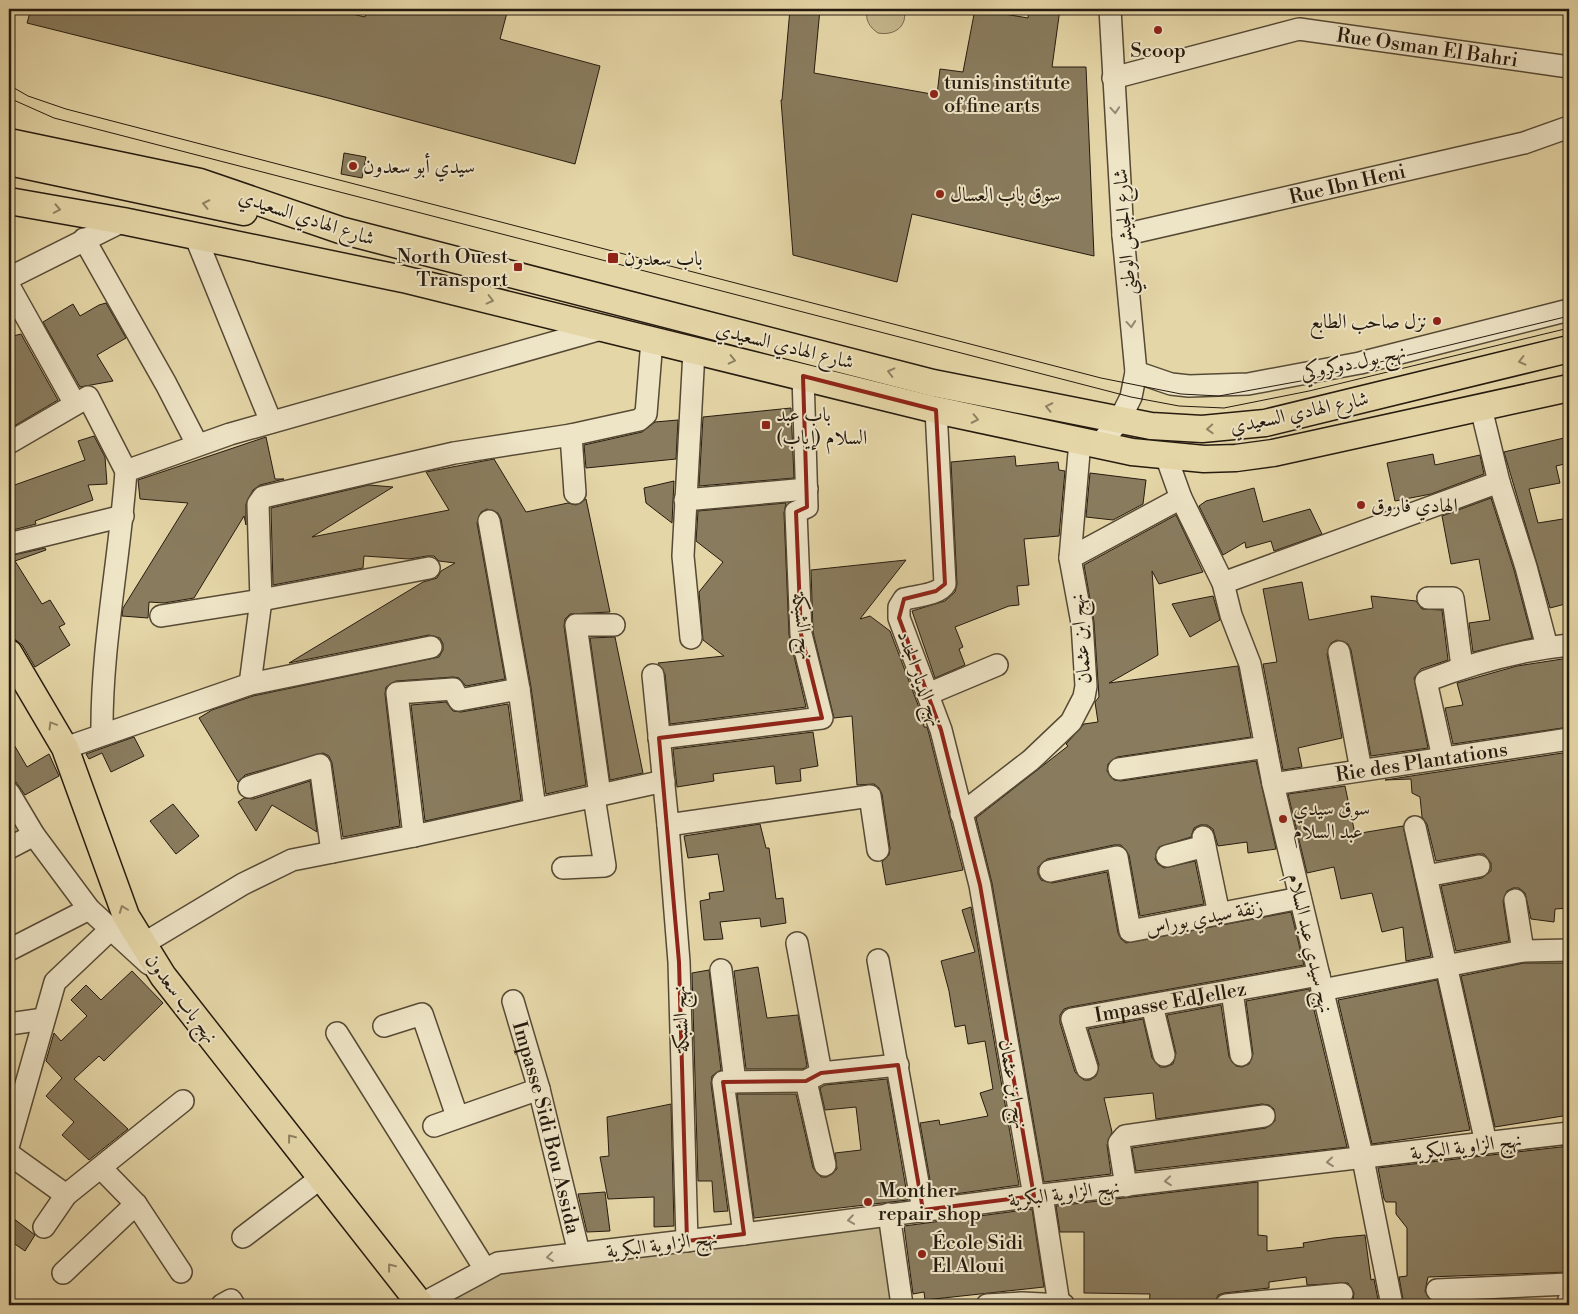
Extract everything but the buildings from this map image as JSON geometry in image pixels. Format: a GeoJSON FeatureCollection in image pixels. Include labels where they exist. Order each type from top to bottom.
{"type":"FeatureCollection","features":[{"type":"Feature","properties":{"kind":"main road","name":"شارع الهادي السعيدي"},"geometry":{"type":"LineString","coordinates":[[9,142],[200,182],[340,230],[933,383],[1119,421],[1202,429],[1265,423],[1569,349]]}},
{"type":"Feature","properties":{"kind":"main road"},"geometry":{"type":"LineString","coordinates":[[9,162],[340,230]]}},
{"type":"Feature","properties":{"kind":"main road"},"geometry":{"type":"LineString","coordinates":[[9,169],[73,175]]}},
{"type":"Feature","properties":{"kind":"main road"},"geometry":{"type":"LineString","coordinates":[[9,184],[69,194],[285,243],[404,279]]}},
{"type":"Feature","properties":{"kind":"main road","name":"شارع الهادي السعيدي"},"geometry":{"type":"LineString","coordinates":[[9,201],[122,221],[196,238],[404,279],[936,410],[1090,443],[1166,456],[1236,458],[1273,453],[1569,388]]}},
{"type":"Feature","properties":{"kind":"main road","name":"نهج باب سعدون"},"geometry":{"type":"LineString","coordinates":[[9,653],[65,748],[126,916],[163,976],[420,1305]]}},
{"type":"Feature","properties":{"kind":"street","name":"شارع الجيش الوطني"},"geometry":{"type":"LineString","coordinates":[[1090,443],[1119,421],[1131,397],[1136,372],[1123,235],[1110,9]]}},
{"type":"Feature","properties":{"kind":"street","name":"Rue Osman El Bahri"},"geometry":{"type":"LineString","coordinates":[[1113,78],[1299,29],[1569,67]]}},
{"type":"Feature","properties":{"kind":"street","name":"Rue Ibn Heni"},"geometry":{"type":"LineString","coordinates":[[1123,235],[1524,143],[1569,127]]}},
{"type":"Feature","properties":{"kind":"street"},"geometry":{"type":"LineString","coordinates":[[9,278],[122,221]]}},
{"type":"Feature","properties":{"kind":"street"},"geometry":{"type":"LineString","coordinates":[[196,238],[271,422]]}},
{"type":"Feature","properties":{"kind":"street"},"geometry":{"type":"LineString","coordinates":[[84,239],[166,384],[197,444]]}},
{"type":"Feature","properties":{"kind":"street"},"geometry":{"type":"LineString","coordinates":[[9,286],[75,404]]}},
{"type":"Feature","properties":{"kind":"street","name":"نهج بول دوكروكي"},"geometry":{"type":"LineString","coordinates":[[1136,372],[1171,384],[1189,386],[1248,384],[1360,363],[1569,310]]}},
{"type":"Feature","properties":{"kind":"street"},"geometry":{"type":"LineString","coordinates":[[126,471],[197,444],[605,328]]}},
{"type":"Feature","properties":{"kind":"street"},"geometry":{"type":"LineString","coordinates":[[250,684],[261,600],[258,504],[263,497],[454,453],[571,435],[639,420],[646,414],[652,340]]}},
{"type":"Feature","properties":{"kind":"street"},"geometry":{"type":"LineString","coordinates":[[691,638],[683,556],[694,351]]}},
{"type":"Feature","properties":{"kind":"street","name":"نهج الشبكة"},"geometry":{"type":"LineString","coordinates":[[659,738],[822,718],[801,634],[796,512],[807,507],[803,376]]}},
{"type":"Feature","properties":{"kind":"street"},"geometry":{"type":"LineString","coordinates":[[9,443],[88,397],[126,471],[123,516],[102,702],[102,734]]}},
{"type":"Feature","properties":{"kind":"street"},"geometry":{"type":"LineString","coordinates":[[1481,408],[1499,482],[1526,567],[1547,647]]}},
{"type":"Feature","properties":{"kind":"street","name":"نهج الديار الجدد"},"geometry":{"type":"LineString","coordinates":[[936,410],[945,584],[943,588],[936,591],[904,598],[899,606],[899,618],[941,730],[980,885],[995,972]]}},
{"type":"Feature","properties":{"kind":"street"},"geometry":{"type":"LineString","coordinates":[[571,435],[575,493]]}},
{"type":"Feature","properties":{"kind":"street","name":"نهج ابن عثمان"},"geometry":{"type":"LineString","coordinates":[[961,814],[1031,760],[1071,722],[1080,709],[1086,686],[1083,632],[1070,558],[1090,443]]}},
{"type":"Feature","properties":{"kind":"street","name":"نهج سيدي عبد السلام"},"geometry":{"type":"LineString","coordinates":[[1166,456],[1181,498],[1223,583],[1231,615],[1250,664],[1273,784],[1363,1159],[1392,1305]]}},
{"type":"Feature","properties":{"kind":"street"},"geometry":{"type":"LineString","coordinates":[[1223,583],[1499,482]]}},
{"type":"Feature","properties":{"kind":"street"},"geometry":{"type":"LineString","coordinates":[[685,500],[807,489]]}},
{"type":"Feature","properties":{"kind":"street"},"geometry":{"type":"LineString","coordinates":[[1070,558],[1181,498]]}},
{"type":"Feature","properties":{"kind":"street"},"geometry":{"type":"LineString","coordinates":[[9,544],[123,516]]}},
{"type":"Feature","properties":{"kind":"street"},"geometry":{"type":"LineString","coordinates":[[490,521],[519,689],[535,810]]}},
{"type":"Feature","properties":{"kind":"street"},"geometry":{"type":"LineString","coordinates":[[161,616],[261,600],[430,568]]}},
{"type":"Feature","properties":{"kind":"street"},"geometry":{"type":"LineString","coordinates":[[1428,598],[1453,598],[1462,667]]}},
{"type":"Feature","properties":{"kind":"street"},"geometry":{"type":"LineString","coordinates":[[563,868],[605,866],[576,625],[614,626]]}},
{"type":"Feature","properties":{"kind":"street"},"geometry":{"type":"LineString","coordinates":[[1443,758],[1426,681],[1462,667],[1501,656],[1569,644]]}},
{"type":"Feature","properties":{"kind":"street"},"geometry":{"type":"LineString","coordinates":[[65,748],[250,684],[431,647]]}},
{"type":"Feature","properties":{"kind":"street"},"geometry":{"type":"LineString","coordinates":[[1339,652],[1361,770]]}},
{"type":"Feature","properties":{"kind":"street"},"geometry":{"type":"LineString","coordinates":[[928,694],[997,665]]}},
{"type":"Feature","properties":{"kind":"street","name":"نهج الشبكة"},"geometry":{"type":"LineString","coordinates":[[652,675],[664,781],[679,962],[687,1241]]}},
{"type":"Feature","properties":{"kind":"street"},"geometry":{"type":"LineString","coordinates":[[414,836],[397,693],[453,689],[459,700],[519,689]]}},
{"type":"Feature","properties":{"kind":"street","name":"Rie des Plantations"},"geometry":{"type":"LineString","coordinates":[[1273,784],[1569,738]]}},
{"type":"Feature","properties":{"kind":"street"},"geometry":{"type":"LineString","coordinates":[[1119,769],[1266,747]]}},
{"type":"Feature","properties":{"kind":"street"},"geometry":{"type":"LineString","coordinates":[[249,787],[320,765],[332,852]]}},
{"type":"Feature","properties":{"kind":"street"},"geometry":{"type":"LineString","coordinates":[[143,944],[243,884],[292,860],[414,836],[664,781]]}},
{"type":"Feature","properties":{"kind":"street"},"geometry":{"type":"LineString","coordinates":[[9,793],[34,835],[88,909],[163,976]]}},
{"type":"Feature","properties":{"kind":"street"},"geometry":{"type":"LineString","coordinates":[[668,825],[870,796],[878,850]]}},
{"type":"Feature","properties":{"kind":"street"},"geometry":{"type":"LineString","coordinates":[[1415,827],[1486,1143]]}},
{"type":"Feature","properties":{"kind":"street"},"geometry":{"type":"LineString","coordinates":[[9,848],[34,835]]}},
{"type":"Feature","properties":{"kind":"street"},"geometry":{"type":"LineString","coordinates":[[1167,856],[1204,841],[1219,914]]}},
{"type":"Feature","properties":{"kind":"street","name":"زنقة سيدي بوراس"},"geometry":{"type":"LineString","coordinates":[[1050,871],[1117,858],[1130,931],[1300,898]]}},
{"type":"Feature","properties":{"kind":"street"},"geometry":{"type":"LineString","coordinates":[[1426,876],[1479,866]]}},
{"type":"Feature","properties":{"kind":"street"},"geometry":{"type":"LineString","coordinates":[[1515,900],[1523,951]]}},
{"type":"Feature","properties":{"kind":"street"},"geometry":{"type":"LineString","coordinates":[[9,950],[88,909]]}},
{"type":"Feature","properties":{"kind":"street"},"geometry":{"type":"LineString","coordinates":[[9,1144],[13,1117],[55,982],[111,929]]}},
{"type":"Feature","properties":{"kind":"street"},"geometry":{"type":"LineString","coordinates":[[797,943],[825,1165]]}},
{"type":"Feature","properties":{"kind":"street","name":"Impasse EdJellez"},"geometry":{"type":"LineString","coordinates":[[1087,1068],[1072,1019],[1232,991],[1320,983],[1446,966],[1523,951],[1569,950]]}},
{"type":"Feature","properties":{"kind":"street"},"geometry":{"type":"LineString","coordinates":[[878,960],[923,1210]]}},
{"type":"Feature","properties":{"kind":"street"},"geometry":{"type":"LineString","coordinates":[[721,970],[735,1082]]}},
{"type":"Feature","properties":{"kind":"street","name":"نهج ابن عثمان"},"geometry":{"type":"LineString","coordinates":[[995,972],[1061,1305]]}},
{"type":"Feature","properties":{"kind":"street"},"geometry":{"type":"LineString","coordinates":[[1232,991],[1241,1055]]}},
{"type":"Feature","properties":{"kind":"street","name":"Impasse Sidi Bou Assida"},"geometry":{"type":"LineString","coordinates":[[513,1001],[539,1088],[579,1253]]}},
{"type":"Feature","properties":{"kind":"street"},"geometry":{"type":"LineString","coordinates":[[1152,1005],[1164,1055]]}},
{"type":"Feature","properties":{"kind":"street"},"geometry":{"type":"LineString","coordinates":[[384,1026],[422,1014],[457,1116]]}},
{"type":"Feature","properties":{"kind":"street"},"geometry":{"type":"LineString","coordinates":[[9,1024],[44,1019]]}},
{"type":"Feature","properties":{"kind":"street"},"geometry":{"type":"LineString","coordinates":[[337,1033],[485,1269]]}},
{"type":"Feature","properties":{"kind":"street"},"geometry":{"type":"LineString","coordinates":[[744,1234],[723,1082],[814,1077],[898,1065]]}},
{"type":"Feature","properties":{"kind":"street"},"geometry":{"type":"LineString","coordinates":[[434,1126],[457,1116],[539,1088]]}},
{"type":"Feature","properties":{"kind":"street"},"geometry":{"type":"LineString","coordinates":[[44,1227],[66,1195],[183,1101]]}},
{"type":"Feature","properties":{"kind":"street"},"geometry":{"type":"LineString","coordinates":[[1126,1186],[1119,1143],[1125,1136],[1264,1116]]}},
{"type":"Feature","properties":{"kind":"street","name":"نهج الزاوية البكرية"},"geometry":{"type":"LineString","coordinates":[[420,1305],[498,1263],[744,1234],[1038,1195],[1363,1159],[1569,1133]]}},
{"type":"Feature","properties":{"kind":"street"},"geometry":{"type":"LineString","coordinates":[[9,1154],[66,1195]]}},
{"type":"Feature","properties":{"kind":"street"},"geometry":{"type":"LineString","coordinates":[[100,1168],[136,1204],[181,1272]]}},
{"type":"Feature","properties":{"kind":"street"},"geometry":{"type":"LineString","coordinates":[[243,1237],[322,1178]]}},
{"type":"Feature","properties":{"kind":"street"},"geometry":{"type":"LineString","coordinates":[[63,1273],[136,1204]]}},
{"type":"Feature","properties":{"kind":"street"},"geometry":{"type":"LineString","coordinates":[[889,1214],[902,1305]]}},
{"type":"Feature","properties":{"kind":"street"},"geometry":{"type":"LineString","coordinates":[[1437,1290],[1569,1284]]}},
{"type":"Feature","properties":{"kind":"street"},"geometry":{"type":"LineString","coordinates":[[1226,1305],[1342,1294]]}},
{"type":"Feature","properties":{"kind":"street"},"geometry":{"type":"LineString","coordinates":[[222,1305],[231,1300],[234,1305]]}},
{"type":"Feature","properties":{"kind":"street"},"geometry":{"type":"LineString","coordinates":[[1567,1305],[1569,1300]]}},
{"type":"Feature","properties":{"kind":"street"},"geometry":{"type":"LineString","coordinates":[[987,1305],[1061,1305]]}},
{"type":"Feature","properties":{"kind":"highlighted area"},"geometry":{"type":"Polygon","coordinates":[[[803,376],[936,410],[945,584],[936,591],[904,599],[899,618],[941,730],[980,885],[1034,1196],[923,1210],[898,1065],[821,1073],[806,1081],[723,1082],[744,1234],[687,1241],[679,962],[659,738],[822,718],[801,634],[796,512],[807,507],[803,376]]]}},
{"type":"Feature","properties":{"kind":"shaded area"},"geometry":{"type":"Polygon","coordinates":[[[867,9],[904,9],[904,20],[902,25],[895,31],[884,34],[878,33],[868,22],[867,9]]]}},
{"type":"Feature","properties":{"kind":"shaded area"},"geometry":{"type":"Polygon","coordinates":[[[882,1220],[896,1305],[433,1305],[496,1269],[882,1220]]]}},
{"type":"Feature","properties":{"kind":"tram line"},"geometry":{"type":"LineString","coordinates":[[9,85],[28,96],[66,109],[1101,378],[1181,394],[1219,396],[1306,380],[1569,316]]}},
{"type":"Feature","properties":{"kind":"tram line"},"geometry":{"type":"LineString","coordinates":[[9,98],[54,118],[1131,397],[1179,406],[1224,408],[1309,391],[1569,328]]}},
{"type":"Feature","properties":{"kind":"place","name":"Scoop"},"geometry":{"type":"Point","coordinates":[1158,30]}},
{"type":"Feature","properties":{"kind":"place","name":"tunis institute of fine arts"},"geometry":{"type":"Point","coordinates":[934,94]}},
{"type":"Feature","properties":{"kind":"place","name":"سيدي أبو سعدون"},"geometry":{"type":"Point","coordinates":[353,166]}},
{"type":"Feature","properties":{"kind":"place","name":"سوق باب العسال"},"geometry":{"type":"Point","coordinates":[940,194]}},
{"type":"Feature","properties":{"kind":"place","name":"باب سعدون"},"geometry":{"type":"Point","coordinates":[613,258]}},
{"type":"Feature","properties":{"kind":"place","name":"North Ouest Transport"},"geometry":{"type":"Point","coordinates":[518,267]}},
{"type":"Feature","properties":{"kind":"place","name":"نزل صاحب الطابع"},"geometry":{"type":"Point","coordinates":[1437,321]}},
{"type":"Feature","properties":{"kind":"place","name":"باب عبد السلام (إياب)"},"geometry":{"type":"Point","coordinates":[766,425]}},
{"type":"Feature","properties":{"kind":"place","name":"الهادي فاروق"},"geometry":{"type":"Point","coordinates":[1361,505]}},
{"type":"Feature","properties":{"kind":"place","name":"سوق سيدي عبد السلام"},"geometry":{"type":"Point","coordinates":[1283,819]}},
{"type":"Feature","properties":{"kind":"place","name":"Monther repair shop"},"geometry":{"type":"Point","coordinates":[868,1202]}},
{"type":"Feature","properties":{"kind":"place","name":"École Sidi El Aloui"},"geometry":{"type":"Point","coordinates":[922,1254]}}]}
